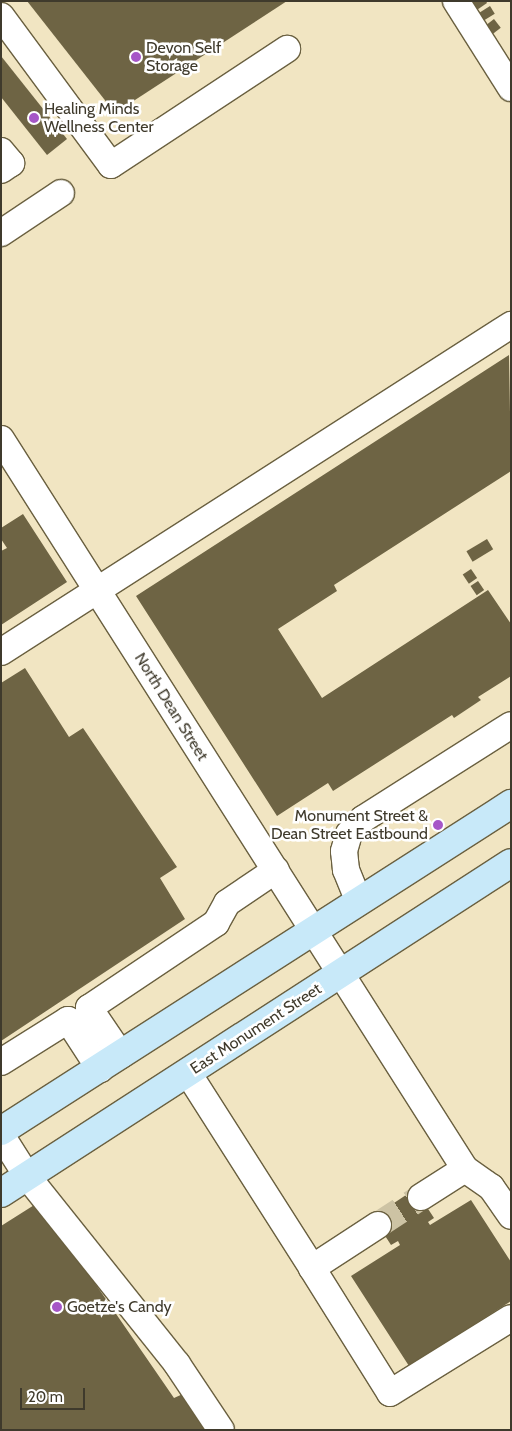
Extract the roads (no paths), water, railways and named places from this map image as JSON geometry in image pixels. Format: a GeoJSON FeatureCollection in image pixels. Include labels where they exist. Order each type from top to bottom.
{"type":"FeatureCollection","features":[{"type":"Feature","properties":{"kind":"main road"},"geometry":{"type":"LineString","coordinates":[[1,1133],[511,804]]}},
{"type":"Feature","properties":{"kind":"main road","name":"East Monument Street"},"geometry":{"type":"LineString","coordinates":[[1,1193],[511,863]]}},
{"type":"Feature","properties":{"kind":"street"},"geometry":{"type":"LineString","coordinates":[[456,1],[511,88]]}},
{"type":"Feature","properties":{"kind":"street"},"geometry":{"type":"LineString","coordinates":[[1,16],[111,165],[287,50]]}},
{"type":"Feature","properties":{"kind":"street"},"geometry":{"type":"LineString","coordinates":[[1,151],[11,163],[1,170]]}},
{"type":"Feature","properties":{"kind":"street"},"geometry":{"type":"LineString","coordinates":[[1,233],[60,193]]}},
{"type":"Feature","properties":{"kind":"street"},"geometry":{"type":"LineString","coordinates":[[1,652],[511,325]]}},
{"type":"Feature","properties":{"kind":"street","name":"North Dean Street"},"geometry":{"type":"LineString","coordinates":[[1,439],[465,1169]]}},
{"type":"Feature","properties":{"kind":"street"},"geometry":{"type":"LineString","coordinates":[[359,902],[346,870],[344,851],[349,834],[362,819],[511,725]]}},
{"type":"Feature","properties":{"kind":"street"},"geometry":{"type":"LineString","coordinates":[[110,1062],[89,1008],[216,923],[227,903],[276,870]]}},
{"type":"Feature","properties":{"kind":"street"},"geometry":{"type":"LineString","coordinates":[[1,1062],[68,1020],[110,1062]]}},
{"type":"Feature","properties":{"kind":"street"},"geometry":{"type":"LineString","coordinates":[[188,1073],[390,1393],[511,1318]]}},
{"type":"Feature","properties":{"kind":"street"},"geometry":{"type":"LineString","coordinates":[[1,1133],[27,1176],[177,1364],[221,1430]]}},
{"type":"Feature","properties":{"kind":"street"},"geometry":{"type":"LineString","coordinates":[[421,1197],[465,1169],[491,1187],[511,1216]]}},
{"type":"Feature","properties":{"kind":"street"},"geometry":{"type":"LineString","coordinates":[[312,1268],[378,1225]]}},
{"type":"Feature","properties":{"kind":"tunnel"},"geometry":{"type":"LineString","coordinates":[[378,1225],[421,1197]]}},
{"type":"Feature","properties":{"kind":"place","name":"Devon Self Storage"},"geometry":{"type":"Point","coordinates":[136,57]}},
{"type":"Feature","properties":{"kind":"place","name":"Healing Minds Wellness Center"},"geometry":{"type":"Point","coordinates":[34,118]}},
{"type":"Feature","properties":{"kind":"place","name":"Monument Street & Dean Street Eastbound"},"geometry":{"type":"Point","coordinates":[438,825]}},
{"type":"Feature","properties":{"kind":"place","name":"Goetze's Candy"},"geometry":{"type":"Point","coordinates":[57,1307]}}]}
